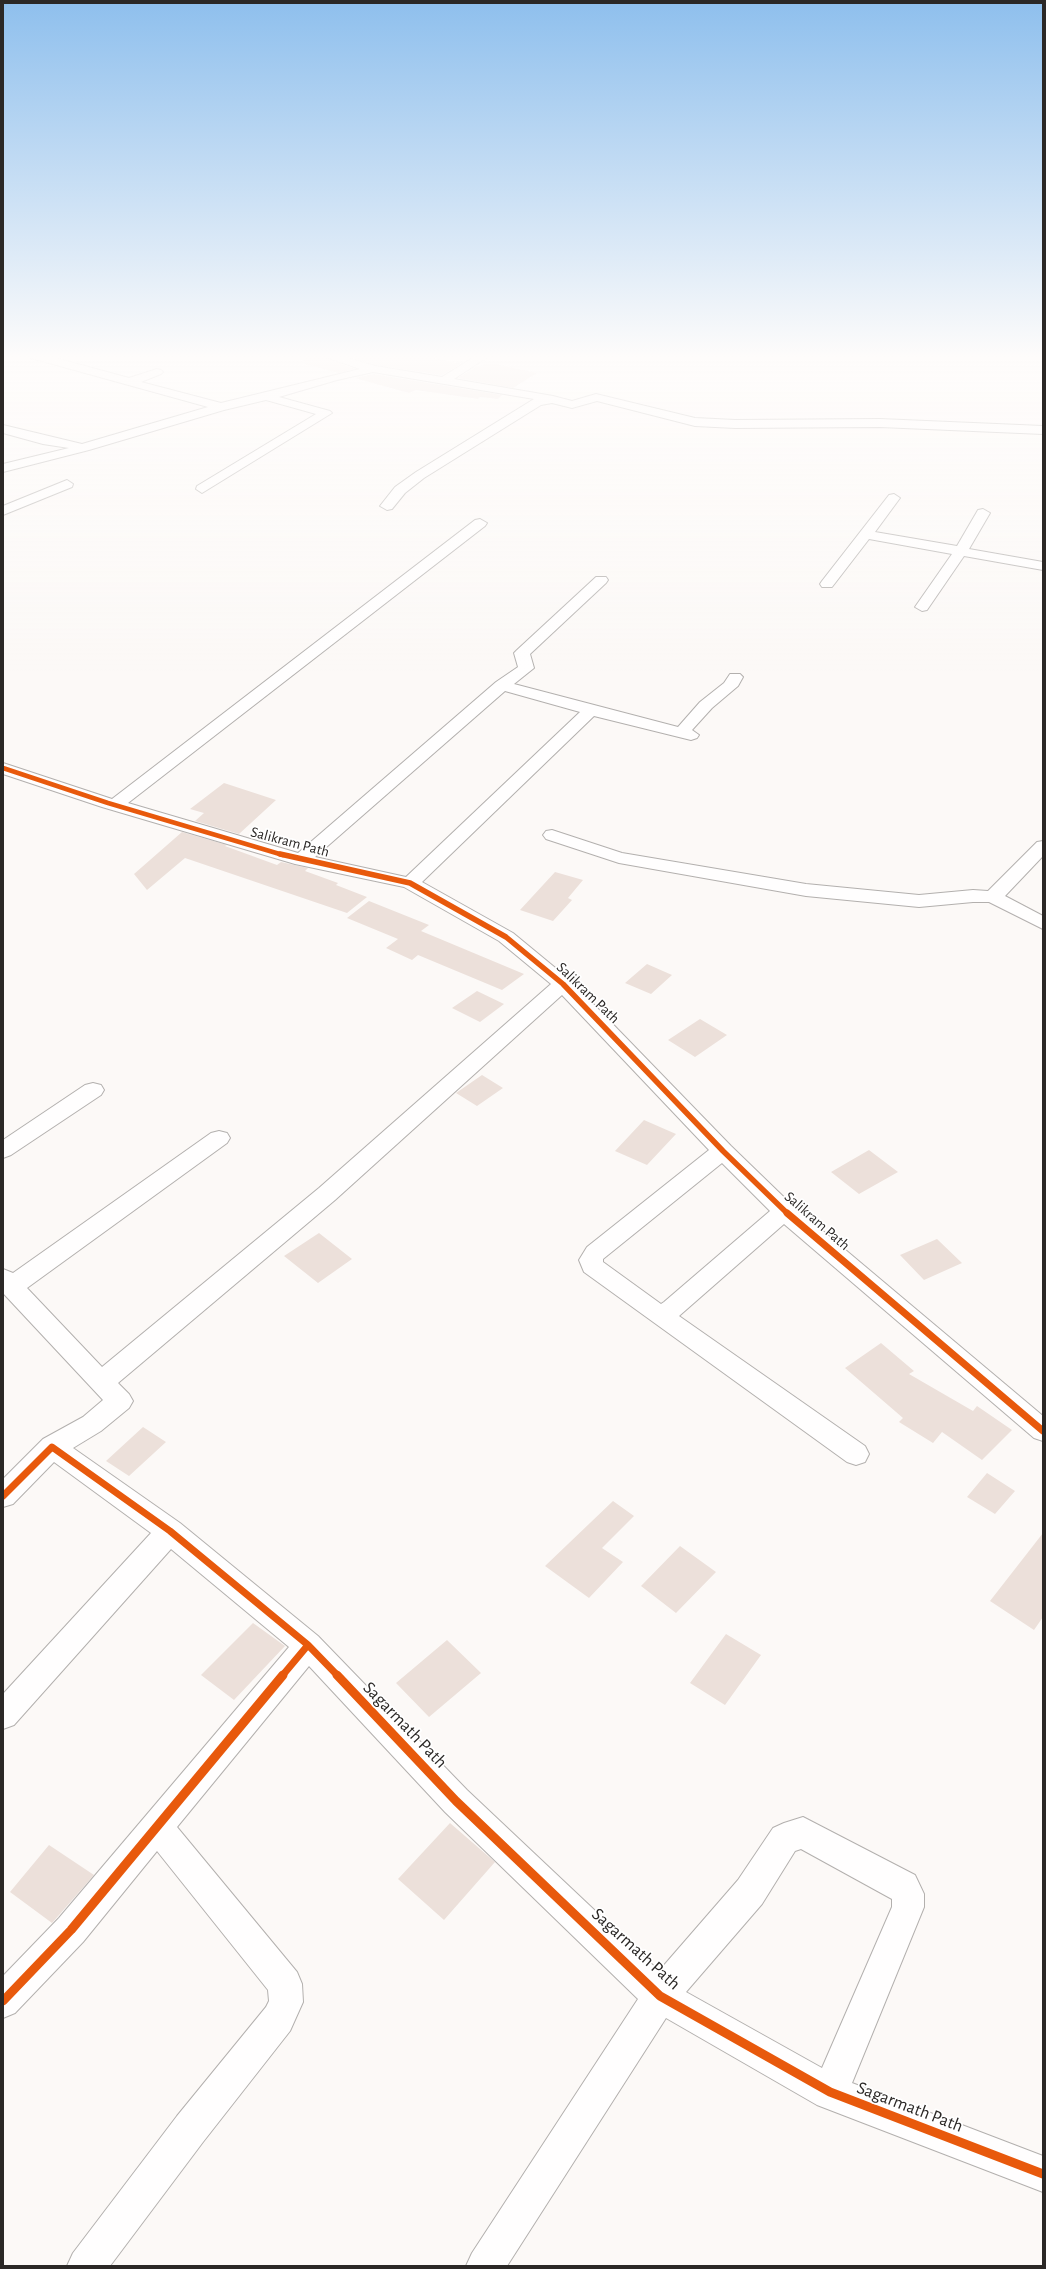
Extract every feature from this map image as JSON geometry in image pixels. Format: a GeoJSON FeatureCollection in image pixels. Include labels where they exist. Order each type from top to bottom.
{"type":"FeatureCollection","features":[{"type":"Feature","properties":{"kind":"street"},"geometry":{"type":"LineString","coordinates":[[3,468],[27,462]]}},
{"type":"Feature","properties":{"kind":"street"},"geometry":{"type":"LineString","coordinates":[[202,489],[247,462]]}},
{"type":"Feature","properties":{"kind":"street"},"geometry":{"type":"LineString","coordinates":[[387,506],[400,490],[441,462]]}},
{"type":"Feature","properties":{"kind":"street"},"geometry":{"type":"LineString","coordinates":[[3,511],[67,484]]}},
{"type":"Feature","properties":{"kind":"street"},"geometry":{"type":"LineString","coordinates":[[827,584],[894,498]]}},
{"type":"Feature","properties":{"kind":"street"},"geometry":{"type":"LineString","coordinates":[[922,607],[961,551],[983,513]]}},
{"type":"Feature","properties":{"kind":"street"},"geometry":{"type":"LineString","coordinates":[[115,805],[480,523]]}},
{"type":"Feature","properties":{"kind":"street"},"geometry":{"type":"LineString","coordinates":[[866,534],[1043,566]]}},
{"type":"Feature","properties":{"kind":"street"},"geometry":{"type":"LineString","coordinates":[[301,860],[502,685],[526,668],[522,653],[601,580]]}},
{"type":"Feature","properties":{"kind":"street"},"geometry":{"type":"LineString","coordinates":[[502,685],[591,710],[686,734],[706,704],[730,686],[735,676]]}},
{"type":"Feature","properties":{"kind":"street"},"geometry":{"type":"LineString","coordinates":[[410,883],[591,710]]}},
{"type":"Feature","properties":{"kind":"street","name":"Salikram Path"},"geometry":{"type":"LineString","coordinates":[[3,768],[115,805],[301,860],[410,883],[506,937],[563,984],[784,1211],[1043,1431]]}},
{"type":"Feature","properties":{"kind":"street"},"geometry":{"type":"LineString","coordinates":[[552,835],[619,858],[806,890],[919,901],[973,896],[993,896],[1043,923]]}},
{"type":"Feature","properties":{"kind":"street"},"geometry":{"type":"LineString","coordinates":[[993,896],[1036,851],[1043,846]]}},
{"type":"Feature","properties":{"kind":"street"},"geometry":{"type":"LineString","coordinates":[[101,1382],[327,1194],[563,984]]}},
{"type":"Feature","properties":{"kind":"street"},"geometry":{"type":"LineString","coordinates":[[3,1150],[93,1090]]}},
{"type":"Feature","properties":{"kind":"street"},"geometry":{"type":"LineString","coordinates":[[3,1496],[52,1447],[92,1424],[120,1402],[7,1283],[219,1138]]}},
{"type":"Feature","properties":{"kind":"street"},"geometry":{"type":"LineString","coordinates":[[723,1150],[595,1253],[590,1260],[592,1266],[660,1316],[856,1454]]}},
{"type":"Feature","properties":{"kind":"street"},"geometry":{"type":"LineString","coordinates":[[660,1316],[673,1308],[784,1211]]}},
{"type":"Feature","properties":{"kind":"street","name":"Sagarmath Path"},"geometry":{"type":"LineString","coordinates":[[52,1447],[170,1532],[308,1645],[456,1801],[660,1996],[830,2092],[1043,2174]]}},
{"type":"Feature","properties":{"kind":"street"},"geometry":{"type":"LineString","coordinates":[[3,1715],[170,1532]]}},
{"type":"Feature","properties":{"kind":"street"},"geometry":{"type":"LineString","coordinates":[[3,2001],[71,1930],[158,1828],[308,1645]]}},
{"type":"Feature","properties":{"kind":"street"},"geometry":{"type":"LineString","coordinates":[[86,2266],[190,2129],[278,2019],[286,2002],[285,1984],[158,1828]]}},
{"type":"Feature","properties":{"kind":"street"},"geometry":{"type":"LineString","coordinates":[[485,2266],[660,1996],[750,1892],[784,1839],[793,1834],[803,1833],[903,1887],[908,1894],[908,1907],[830,2092]]}},
{"type":"Feature","properties":{"kind":"building"},"geometry":{"type":"Polygon","coordinates":[[[224,783],[276,800],[239,834],[195,821],[204,813],[190,809],[224,783]]]}},
{"type":"Feature","properties":{"kind":"building"},"geometry":{"type":"Polygon","coordinates":[[[182,832],[227,845],[225,846],[277,865],[281,862],[308,868],[305,871],[338,883],[336,885],[367,897],[347,913],[185,858],[147,890],[134,874],[182,832]]]}},
{"type":"Feature","properties":{"kind":"building"},"geometry":{"type":"Polygon","coordinates":[[[555,872],[583,880],[568,898],[572,900],[553,921],[520,910],[555,872]]]}},
{"type":"Feature","properties":{"kind":"building"},"geometry":{"type":"Polygon","coordinates":[[[369,901],[429,925],[421,931],[524,974],[502,990],[418,955],[412,960],[386,948],[398,939],[347,918],[369,901]]]}},
{"type":"Feature","properties":{"kind":"building"},"geometry":{"type":"Polygon","coordinates":[[[647,964],[672,975],[651,994],[625,983],[647,964]]]}},
{"type":"Feature","properties":{"kind":"building"},"geometry":{"type":"Polygon","coordinates":[[[477,991],[504,1004],[480,1022],[452,1008],[477,991]]]}},
{"type":"Feature","properties":{"kind":"building"},"geometry":{"type":"Polygon","coordinates":[[[700,1019],[727,1035],[695,1057],[668,1040],[700,1019]]]}},
{"type":"Feature","properties":{"kind":"building"},"geometry":{"type":"Polygon","coordinates":[[[482,1075],[503,1088],[477,1106],[456,1093],[482,1075]]]}},
{"type":"Feature","properties":{"kind":"building"},"geometry":{"type":"Polygon","coordinates":[[[644,1120],[676,1134],[647,1165],[615,1151],[644,1120]]]}},
{"type":"Feature","properties":{"kind":"building"},"geometry":{"type":"Polygon","coordinates":[[[869,1150],[898,1172],[859,1194],[831,1172],[869,1150]]]}},
{"type":"Feature","properties":{"kind":"building"},"geometry":{"type":"Polygon","coordinates":[[[319,1233],[352,1259],[318,1283],[284,1256],[319,1233]]]}},
{"type":"Feature","properties":{"kind":"building"},"geometry":{"type":"Polygon","coordinates":[[[937,1239],[962,1263],[924,1280],[900,1255],[937,1239]]]}},
{"type":"Feature","properties":{"kind":"building"},"geometry":{"type":"Polygon","coordinates":[[[881,1343],[914,1371],[909,1374],[973,1411],[977,1406],[1012,1430],[982,1460],[942,1432],[933,1443],[899,1422],[903,1418],[845,1368],[881,1343]]]}},
{"type":"Feature","properties":{"kind":"building"},"geometry":{"type":"Polygon","coordinates":[[[143,1427],[166,1442],[129,1476],[106,1461],[143,1427]]]}},
{"type":"Feature","properties":{"kind":"building"},"geometry":{"type":"Polygon","coordinates":[[[987,1473],[1015,1491],[995,1514],[967,1497],[987,1473]]]}},
{"type":"Feature","properties":{"kind":"building"},"geometry":{"type":"Polygon","coordinates":[[[613,1501],[634,1516],[602,1548],[623,1562],[589,1598],[545,1566],[613,1501]]]}},
{"type":"Feature","properties":{"kind":"building"},"geometry":{"type":"Polygon","coordinates":[[[1043,1533],[1043,1617],[1034,1630],[990,1601],[1043,1533]]]}},
{"type":"Feature","properties":{"kind":"building"},"geometry":{"type":"Polygon","coordinates":[[[680,1546],[716,1572],[676,1613],[641,1586],[680,1546]]]}},
{"type":"Feature","properties":{"kind":"building"},"geometry":{"type":"Polygon","coordinates":[[[253,1623],[285,1646],[234,1700],[201,1675],[253,1623]]]}},
{"type":"Feature","properties":{"kind":"building"},"geometry":{"type":"Polygon","coordinates":[[[726,1634],[761,1655],[725,1705],[690,1683],[726,1634]]]}},
{"type":"Feature","properties":{"kind":"building"},"geometry":{"type":"Polygon","coordinates":[[[447,1640],[481,1673],[429,1717],[396,1683],[447,1640]]]}},
{"type":"Feature","properties":{"kind":"building"},"geometry":{"type":"Polygon","coordinates":[[[450,1823],[495,1862],[444,1920],[398,1879],[450,1823]]]}},
{"type":"Feature","properties":{"kind":"building"},"geometry":{"type":"Polygon","coordinates":[[[49,1845],[94,1875],[52,1923],[10,1892],[49,1845]]]}},
{"type":"Feature","properties":{"kind":"cycle path"},"geometry":{"type":"LineString","coordinates":[[3,768],[108,803],[301,860],[410,883],[506,937],[563,984],[723,1151],[784,1211],[1043,1431]]}},
{"type":"Feature","properties":{"kind":"cycle path"},"geometry":{"type":"LineString","coordinates":[[3,1496],[52,1447],[170,1531],[308,1645],[71,1930],[3,2001]]}},
{"type":"Feature","properties":{"kind":"cycle path"},"geometry":{"type":"LineString","coordinates":[[308,1645],[456,1801],[660,1996],[830,2092],[1043,2174]]}}]}
